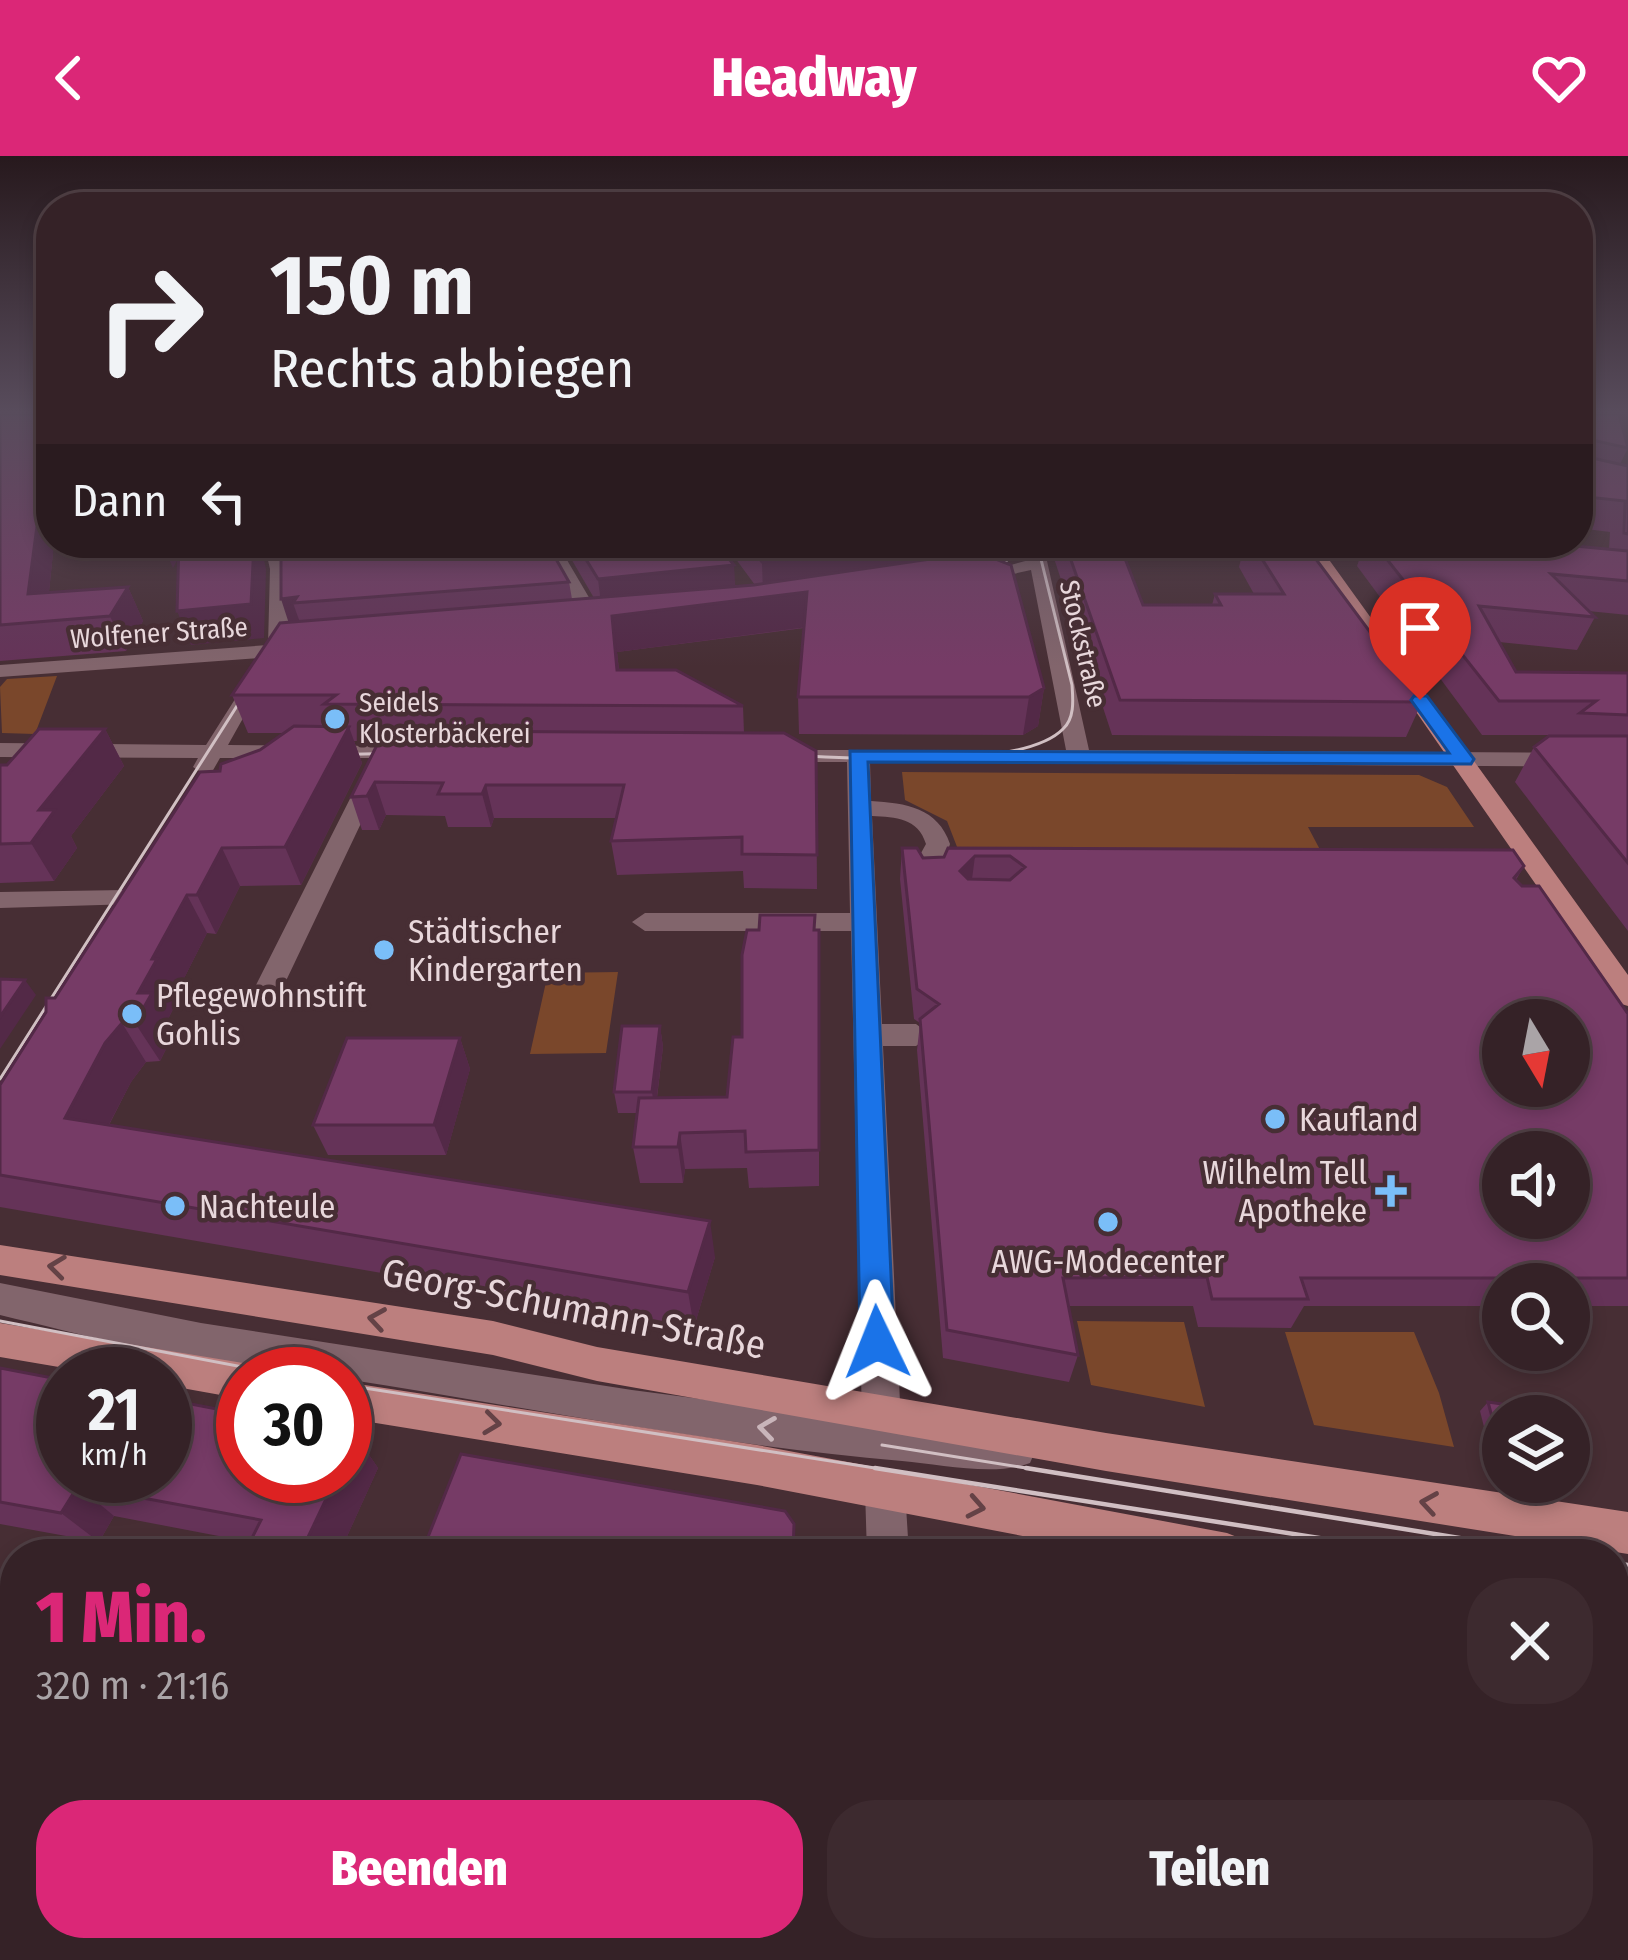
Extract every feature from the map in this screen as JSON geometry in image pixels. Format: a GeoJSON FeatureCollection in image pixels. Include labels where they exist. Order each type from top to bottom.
{"type":"FeatureCollection","features":[{"type":"Feature","properties":{"kind":"main road"},"geometry":{"type":"LineString","coordinates":[[1322,558],[1628,996]]}},
{"type":"Feature","properties":{"kind":"main road","name":"Georg-Schumann-Straße"},"geometry":{"type":"LineString","coordinates":[[0,1260],[493,1338],[881,1428]]}},
{"type":"Feature","properties":{"kind":"main road"},"geometry":{"type":"LineString","coordinates":[[0,1340],[41,1343],[216,1376]]}},
{"type":"Feature","properties":{"kind":"main road"},"geometry":{"type":"LineString","coordinates":[[372,1404],[572,1432],[1147,1539]]}},
{"type":"Feature","properties":{"kind":"main road"},"geometry":{"type":"LineString","coordinates":[[1106,1452],[1628,1533]]}},
{"type":"Feature","properties":{"kind":"street"},"geometry":{"type":"LineString","coordinates":[[190,790],[257,674],[278,651],[289,568],[283,558]]}},
{"type":"Feature","properties":{"kind":"street"},"geometry":{"type":"LineString","coordinates":[[555,558],[585,624],[617,620]]}},
{"type":"Feature","properties":{"kind":"street"},"geometry":{"type":"LineString","coordinates":[[958,582],[1024,558]]}},
{"type":"Feature","properties":{"kind":"street","name":"Stockstraße"},"geometry":{"type":"LineString","coordinates":[[1036,558],[1079,757]]}},
{"type":"Feature","properties":{"kind":"street","name":"Wolfener Straße"},"geometry":{"type":"LineString","coordinates":[[0,671],[317,647]]}},
{"type":"Feature","properties":{"kind":"street"},"geometry":{"type":"LineString","coordinates":[[0,750],[443,753]]}},
{"type":"Feature","properties":{"kind":"street"},"geometry":{"type":"LineString","coordinates":[[270,985],[383,753]]}},
{"type":"Feature","properties":{"kind":"street"},"geometry":{"type":"LineString","coordinates":[[756,755],[1079,757],[1470,769],[1628,760]]}},
{"type":"Feature","properties":{"kind":"street"},"geometry":{"type":"LineString","coordinates":[[858,756],[881,1428]]}},
{"type":"Feature","properties":{"kind":"street"},"geometry":{"type":"LineString","coordinates":[[859,808],[898,809],[931,827],[938,844],[928,862],[929,878]]}},
{"type":"Feature","properties":{"kind":"street"},"geometry":{"type":"LineString","coordinates":[[106,930],[145,865]]}},
{"type":"Feature","properties":{"kind":"street"},"geometry":{"type":"LineString","coordinates":[[0,900],[125,898]]}},
{"type":"Feature","properties":{"kind":"street"},"geometry":{"type":"LineString","coordinates":[[1535,906],[1565,907]]}},
{"type":"Feature","properties":{"kind":"street"},"geometry":{"type":"LineString","coordinates":[[645,922],[863,922]]}},
{"type":"Feature","properties":{"kind":"street"},"geometry":{"type":"LineString","coordinates":[[867,1035],[916,1035]]}},
{"type":"Feature","properties":{"kind":"street"},"geometry":{"type":"LineString","coordinates":[[2,1304],[584,1401],[1106,1452]]}},
{"type":"Feature","properties":{"kind":"street"},"geometry":{"type":"LineString","coordinates":[[2,1304],[41,1343]]}},
{"type":"Feature","properties":{"kind":"street"},"geometry":{"type":"LineString","coordinates":[[885,1490],[887,1539]]}},
{"type":"Feature","properties":{"kind":"shaded area"},"geometry":{"type":"Polygon","coordinates":[[[57,676],[35,734],[2,733],[0,687],[7,679],[57,676]]]}},
{"type":"Feature","properties":{"kind":"shaded area"},"geometry":{"type":"Polygon","coordinates":[[[902,772],[1419,775],[1447,787],[1474,827],[1308,827],[1335,878],[959,852],[947,821],[905,800],[902,772]]]}},
{"type":"Feature","properties":{"kind":"shaded area"},"geometry":{"type":"Polygon","coordinates":[[[618,972],[606,1053],[530,1054],[548,973],[618,972]]]}},
{"type":"Feature","properties":{"kind":"shaded area"},"geometry":{"type":"Polygon","coordinates":[[[1077,1321],[1184,1322],[1205,1407],[1091,1385],[1077,1321]]]}},
{"type":"Feature","properties":{"kind":"shaded area"},"geometry":{"type":"Polygon","coordinates":[[[1285,1332],[1414,1332],[1454,1447],[1314,1425],[1285,1332]]]}},
{"type":"Feature","properties":{"kind":"building"},"geometry":{"type":"Polygon","coordinates":[[[0,498],[36,498],[28,594],[128,587],[110,616],[0,625],[0,498]]]}},
{"type":"Feature","properties":{"kind":"building"},"geometry":{"type":"Polygon","coordinates":[[[1599,498],[1628,498],[1628,534],[1624,533],[1625,501],[1599,498]]]}},
{"type":"Feature","properties":{"kind":"building"},"geometry":{"type":"Polygon","coordinates":[[[1593,548],[1628,551],[1628,581],[1551,574],[1595,617],[1479,606],[1516,672],[1628,673],[1628,715],[1580,713],[1596,701],[1499,701],[1386,558],[1593,558],[1593,548]]]}},
{"type":"Feature","properties":{"kind":"building"},"geometry":{"type":"Polygon","coordinates":[[[179,558],[253,558],[251,604],[177,611],[179,558]]]}},
{"type":"Feature","properties":{"kind":"building"},"geometry":{"type":"Polygon","coordinates":[[[281,558],[555,558],[569,582],[293,603],[297,597],[281,599],[281,558]]]}},
{"type":"Feature","properties":{"kind":"building"},"geometry":{"type":"Polygon","coordinates":[[[585,558],[728,558],[734,565],[598,579],[585,558]]]}},
{"type":"Feature","properties":{"kind":"building"},"geometry":{"type":"Polygon","coordinates":[[[759,558],[806,558],[762,562],[759,558]]]}},
{"type":"Feature","properties":{"kind":"building"},"geometry":{"type":"Polygon","coordinates":[[[937,558],[993,558],[1011,565],[1044,688],[1029,697],[798,697],[807,592],[612,616],[617,670],[676,670],[743,706],[324,704],[336,695],[232,695],[280,623],[754,585],[937,558]]]}},
{"type":"Feature","properties":{"kind":"building"},"geometry":{"type":"Polygon","coordinates":[[[1070,558],[1125,558],[1143,605],[1221,605],[1215,594],[1284,594],[1261,558],[1315,558],[1422,702],[1120,700],[1070,558]]]}},
{"type":"Feature","properties":{"kind":"building"},"geometry":{"type":"Polygon","coordinates":[[[294,726],[349,727],[285,847],[222,848],[197,895],[187,895],[138,993],[152,993],[135,1023],[122,1023],[105,1043],[65,1118],[710,1221],[688,1292],[0,1175],[0,1085],[46,1012],[46,998],[55,998],[200,772],[220,771],[221,764],[260,750],[294,726]]]}},
{"type":"Feature","properties":{"kind":"building"},"geometry":{"type":"Polygon","coordinates":[[[39,729],[105,729],[39,810],[55,810],[31,843],[0,844],[0,765],[7,765],[39,729]]]}},
{"type":"Feature","properties":{"kind":"building"},"geometry":{"type":"Polygon","coordinates":[[[384,731],[784,733],[816,751],[817,855],[742,854],[742,837],[611,841],[624,785],[486,785],[482,794],[438,794],[443,783],[375,782],[367,796],[351,797],[384,731]]]}},
{"type":"Feature","properties":{"kind":"building"},"geometry":{"type":"Polygon","coordinates":[[[1549,736],[1628,736],[1628,863],[1534,747],[1549,736]]]}},
{"type":"Feature","properties":{"kind":"building","name":"Kaufland"},"geometry":{"type":"Polygon","coordinates":[[[902,848],[917,848],[923,858],[944,857],[948,848],[1513,850],[1524,866],[1514,878],[1522,886],[1539,886],[1628,1014],[1628,1278],[1590,1278],[1590,1263],[1482,1263],[1482,1278],[1301,1278],[1308,1299],[1212,1299],[1207,1277],[1063,1278],[1078,1355],[947,1330],[920,1019],[939,1004],[917,989],[902,848]],[[975,856],[960,871],[968,879],[1010,880],[1025,867],[1010,856],[975,856]]]}},
{"type":"Feature","properties":{"kind":"building"},"geometry":{"type":"Polygon","coordinates":[[[760,915],[815,915],[814,930],[819,930],[819,1150],[746,1152],[745,1131],[680,1133],[678,1147],[633,1147],[639,1098],[727,1097],[733,1037],[742,1037],[742,955],[747,930],[759,930],[760,915]]]}},
{"type":"Feature","properties":{"kind":"building"},"geometry":{"type":"Polygon","coordinates":[[[0,979],[25,980],[0,1017],[0,979]]]}},
{"type":"Feature","properties":{"kind":"building"},"geometry":{"type":"Polygon","coordinates":[[[622,1026],[660,1026],[652,1092],[614,1092],[622,1026]]]}},
{"type":"Feature","properties":{"kind":"building"},"geometry":{"type":"Polygon","coordinates":[[[347,1038],[460,1038],[434,1125],[313,1125],[347,1038]]]}},
{"type":"Feature","properties":{"kind":"building"},"geometry":{"type":"Polygon","coordinates":[[[0,1368],[36,1375],[36,1503],[67,1503],[61,1513],[0,1502],[0,1368]]]}},
{"type":"Feature","properties":{"kind":"building"},"geometry":{"type":"Polygon","coordinates":[[[192,1404],[216,1409],[216,1503],[324,1503],[307,1539],[252,1539],[261,1520],[170,1503],[192,1503],[192,1404]]]}},
{"type":"Feature","properties":{"kind":"building"},"geometry":{"type":"Polygon","coordinates":[[[461,1454],[785,1511],[794,1524],[794,1539],[428,1537],[461,1454]]]}},
{"type":"Feature","properties":{"kind":"tram line"},"geometry":{"type":"LineString","coordinates":[[977,577],[1009,558]]}},
{"type":"Feature","properties":{"kind":"tram line"},"geometry":{"type":"LineString","coordinates":[[784,755],[972,757],[1041,743],[1063,729],[1071,714],[1072,685],[1041,558]]}},
{"type":"Feature","properties":{"kind":"tram line"},"geometry":{"type":"LineString","coordinates":[[0,1079],[256,676]]}},
{"type":"Feature","properties":{"kind":"tram line"},"geometry":{"type":"LineString","coordinates":[[322,755],[406,753]]}},
{"type":"Feature","properties":{"kind":"tram line"},"geometry":{"type":"LineString","coordinates":[[0,1321],[216,1362]]}},
{"type":"Feature","properties":{"kind":"tram line"},"geometry":{"type":"LineString","coordinates":[[372,1389],[894,1471]]}},
{"type":"Feature","properties":{"kind":"tram line"},"geometry":{"type":"LineString","coordinates":[[882,1445],[1045,1471]]}},
{"type":"Feature","properties":{"kind":"tram line"},"geometry":{"type":"LineString","coordinates":[[875,1468],[1326,1539]]}},
{"type":"Feature","properties":{"kind":"tram line"},"geometry":{"type":"LineString","coordinates":[[1026,1468],[1466,1539]]}},
{"type":"Feature","properties":{"kind":"place","name":"Seidels Klosterbäckerei"},"geometry":{"type":"Point","coordinates":[335,719]}},
{"type":"Feature","properties":{"kind":"place","name":"Städtischer Kindergarten"},"geometry":{"type":"Point","coordinates":[384,950]}},
{"type":"Feature","properties":{"kind":"place","name":"Pflegewohnstift Gohlis"},"geometry":{"type":"Point","coordinates":[132,1014]}},
{"type":"Feature","properties":{"kind":"place","name":"Kaufland"},"geometry":{"type":"Point","coordinates":[1275,1119]}},
{"type":"Feature","properties":{"kind":"place","name":"Wilhelm Tell Apotheke"},"geometry":{"type":"Point","coordinates":[1391,1191]}},
{"type":"Feature","properties":{"kind":"place","name":"Nachteule"},"geometry":{"type":"Point","coordinates":[175,1206]}},
{"type":"Feature","properties":{"kind":"place","name":"AWG-Modecenter"},"geometry":{"type":"Point","coordinates":[1108,1222]}},
{"type":"Feature","properties":{"kind":"route"},"geometry":{"type":"LineString","coordinates":[[877,1342],[858,756],[1463,759],[1420,700]]}}]}
